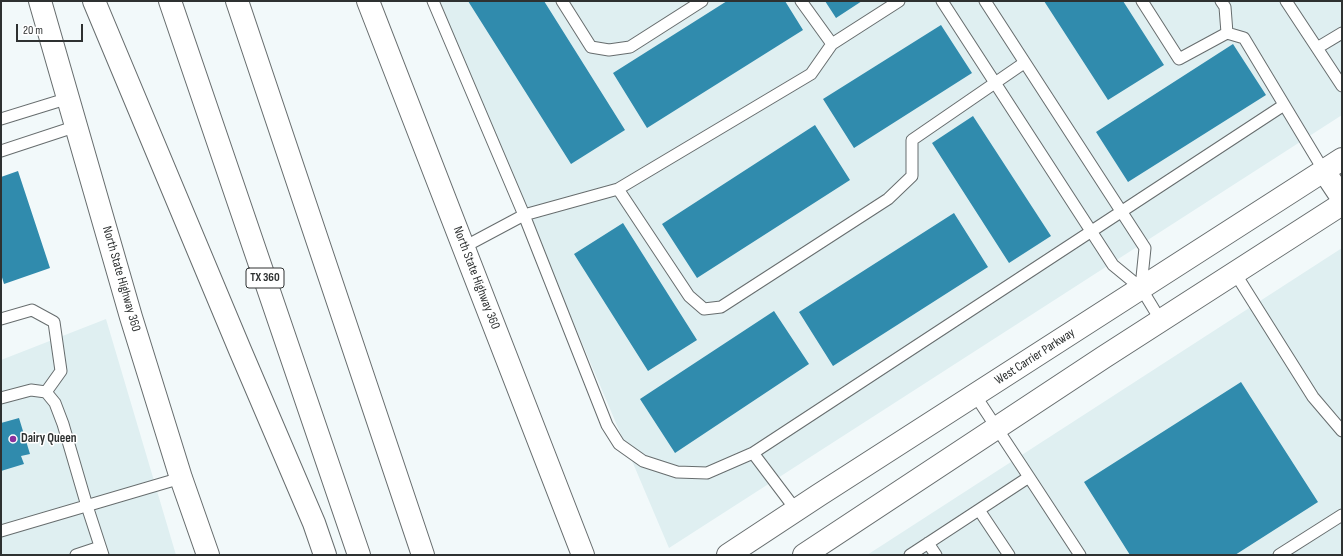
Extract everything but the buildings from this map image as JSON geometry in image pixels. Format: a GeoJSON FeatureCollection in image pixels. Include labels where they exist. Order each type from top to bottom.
{"type":"FeatureCollection","features":[{"type":"Feature","properties":{"kind":"main road","name":"North State Highway 360"},"geometry":{"type":"LineString","coordinates":[[40,1],[132,317],[181,478],[208,555]]}},
{"type":"Feature","properties":{"kind":"main road"},"geometry":{"type":"LineString","coordinates":[[94,1],[314,524],[325,555]]}},
{"type":"Feature","properties":{"kind":"main road","name":"TX 360"},"geometry":{"type":"LineString","coordinates":[[170,1],[359,555]]}},
{"type":"Feature","properties":{"kind":"main road"},"geometry":{"type":"LineString","coordinates":[[237,1],[423,555]]}},
{"type":"Feature","properties":{"kind":"main road","name":"North State Highway 360"},"geometry":{"type":"LineString","coordinates":[[368,1],[580,545]]}},
{"type":"Feature","properties":{"kind":"main road","name":"West Carrier Parkway"},"geometry":{"type":"LineString","coordinates":[[728,555],[1342,160]]}},
{"type":"Feature","properties":{"kind":"main road"},"geometry":{"type":"LineString","coordinates":[[1324,171],[1342,198]]}},
{"type":"Feature","properties":{"kind":"main road"},"geometry":{"type":"LineString","coordinates":[[805,555],[997,428],[1342,204]]}},
{"type":"Feature","properties":{"kind":"main road"},"geometry":{"type":"LineString","coordinates":[[580,545],[599,555]]}},
{"type":"Feature","properties":{"kind":"lane"},"geometry":{"type":"LineString","coordinates":[[433,1],[524,215],[607,425],[619,444],[643,461],[677,472],[707,473],[753,453],[1284,105]]}},
{"type":"Feature","properties":{"kind":"lane"},"geometry":{"type":"LineString","coordinates":[[564,2],[591,47],[609,50],[630,47],[702,1]]}},
{"type":"Feature","properties":{"kind":"lane"},"geometry":{"type":"LineString","coordinates":[[801,1],[832,44]]}},
{"type":"Feature","properties":{"kind":"lane"},"geometry":{"type":"LineString","coordinates":[[464,247],[524,215],[618,189],[811,74],[832,44],[898,1]]}},
{"type":"Feature","properties":{"kind":"lane"},"geometry":{"type":"LineString","coordinates":[[942,1],[1113,265],[1141,288],[1161,321]]}},
{"type":"Feature","properties":{"kind":"lane"},"geometry":{"type":"LineString","coordinates":[[985,1],[1145,248],[1141,288]]}},
{"type":"Feature","properties":{"kind":"lane"},"geometry":{"type":"LineString","coordinates":[[1142,1],[1179,59],[1227,33],[1244,38],[1324,171]]}},
{"type":"Feature","properties":{"kind":"lane"},"geometry":{"type":"LineString","coordinates":[[1221,1],[1225,7],[1227,33]]}},
{"type":"Feature","properties":{"kind":"lane"},"geometry":{"type":"LineString","coordinates":[[1286,1],[1342,86]]}},
{"type":"Feature","properties":{"kind":"lane"},"geometry":{"type":"LineString","coordinates":[[1317,48],[1342,33]]}},
{"type":"Feature","properties":{"kind":"lane"},"geometry":{"type":"LineString","coordinates":[[618,189],[689,296],[704,309],[721,307],[888,199],[912,176],[912,140],[1024,63]]}},
{"type":"Feature","properties":{"kind":"lane"},"geometry":{"type":"LineString","coordinates":[[1,119],[69,98]]}},
{"type":"Feature","properties":{"kind":"lane"},"geometry":{"type":"LineString","coordinates":[[1,151],[77,126]]}},
{"type":"Feature","properties":{"kind":"lane"},"geometry":{"type":"LineString","coordinates":[[1235,273],[1313,396],[1342,431]]}},
{"type":"Feature","properties":{"kind":"lane"},"geometry":{"type":"LineString","coordinates":[[1,319],[32,310],[54,322],[61,371],[46,392]]}},
{"type":"Feature","properties":{"kind":"lane"},"geometry":{"type":"LineString","coordinates":[[1,398],[31,390],[46,392],[55,403],[63,424],[101,551],[76,555]]}},
{"type":"Feature","properties":{"kind":"lane"},"geometry":{"type":"LineString","coordinates":[[975,395],[1080,555]]}},
{"type":"Feature","properties":{"kind":"lane"},"geometry":{"type":"LineString","coordinates":[[753,453],[796,510]]}},
{"type":"Feature","properties":{"kind":"lane"},"geometry":{"type":"LineString","coordinates":[[910,555],[1029,477]]}},
{"type":"Feature","properties":{"kind":"lane"},"geometry":{"type":"LineString","coordinates":[[1,531],[181,478]]}},
{"type":"Feature","properties":{"kind":"lane"},"geometry":{"type":"LineString","coordinates":[[979,510],[1009,555]]}},
{"type":"Feature","properties":{"kind":"lane"},"geometry":{"type":"LineString","coordinates":[[1279,555],[1342,515]]}},
{"type":"Feature","properties":{"kind":"lane"},"geometry":{"type":"LineString","coordinates":[[928,543],[936,555]]}},
{"type":"Feature","properties":{"kind":"shaded area"},"geometry":{"type":"Polygon","coordinates":[[[437,1],[1342,1],[1342,115],[669,548],[437,1]]]}},
{"type":"Feature","properties":{"kind":"shaded area"},"geometry":{"type":"Polygon","coordinates":[[[1342,248],[1342,555],[867,555],[1342,248]]]}},
{"type":"Feature","properties":{"kind":"shaded area"},"geometry":{"type":"Polygon","coordinates":[[[106,319],[176,555],[1,555],[1,360],[106,319]]]}},
{"type":"Feature","properties":{"kind":"place","name":"Dairy Queen"},"geometry":{"type":"Point","coordinates":[13,439]}}]}
